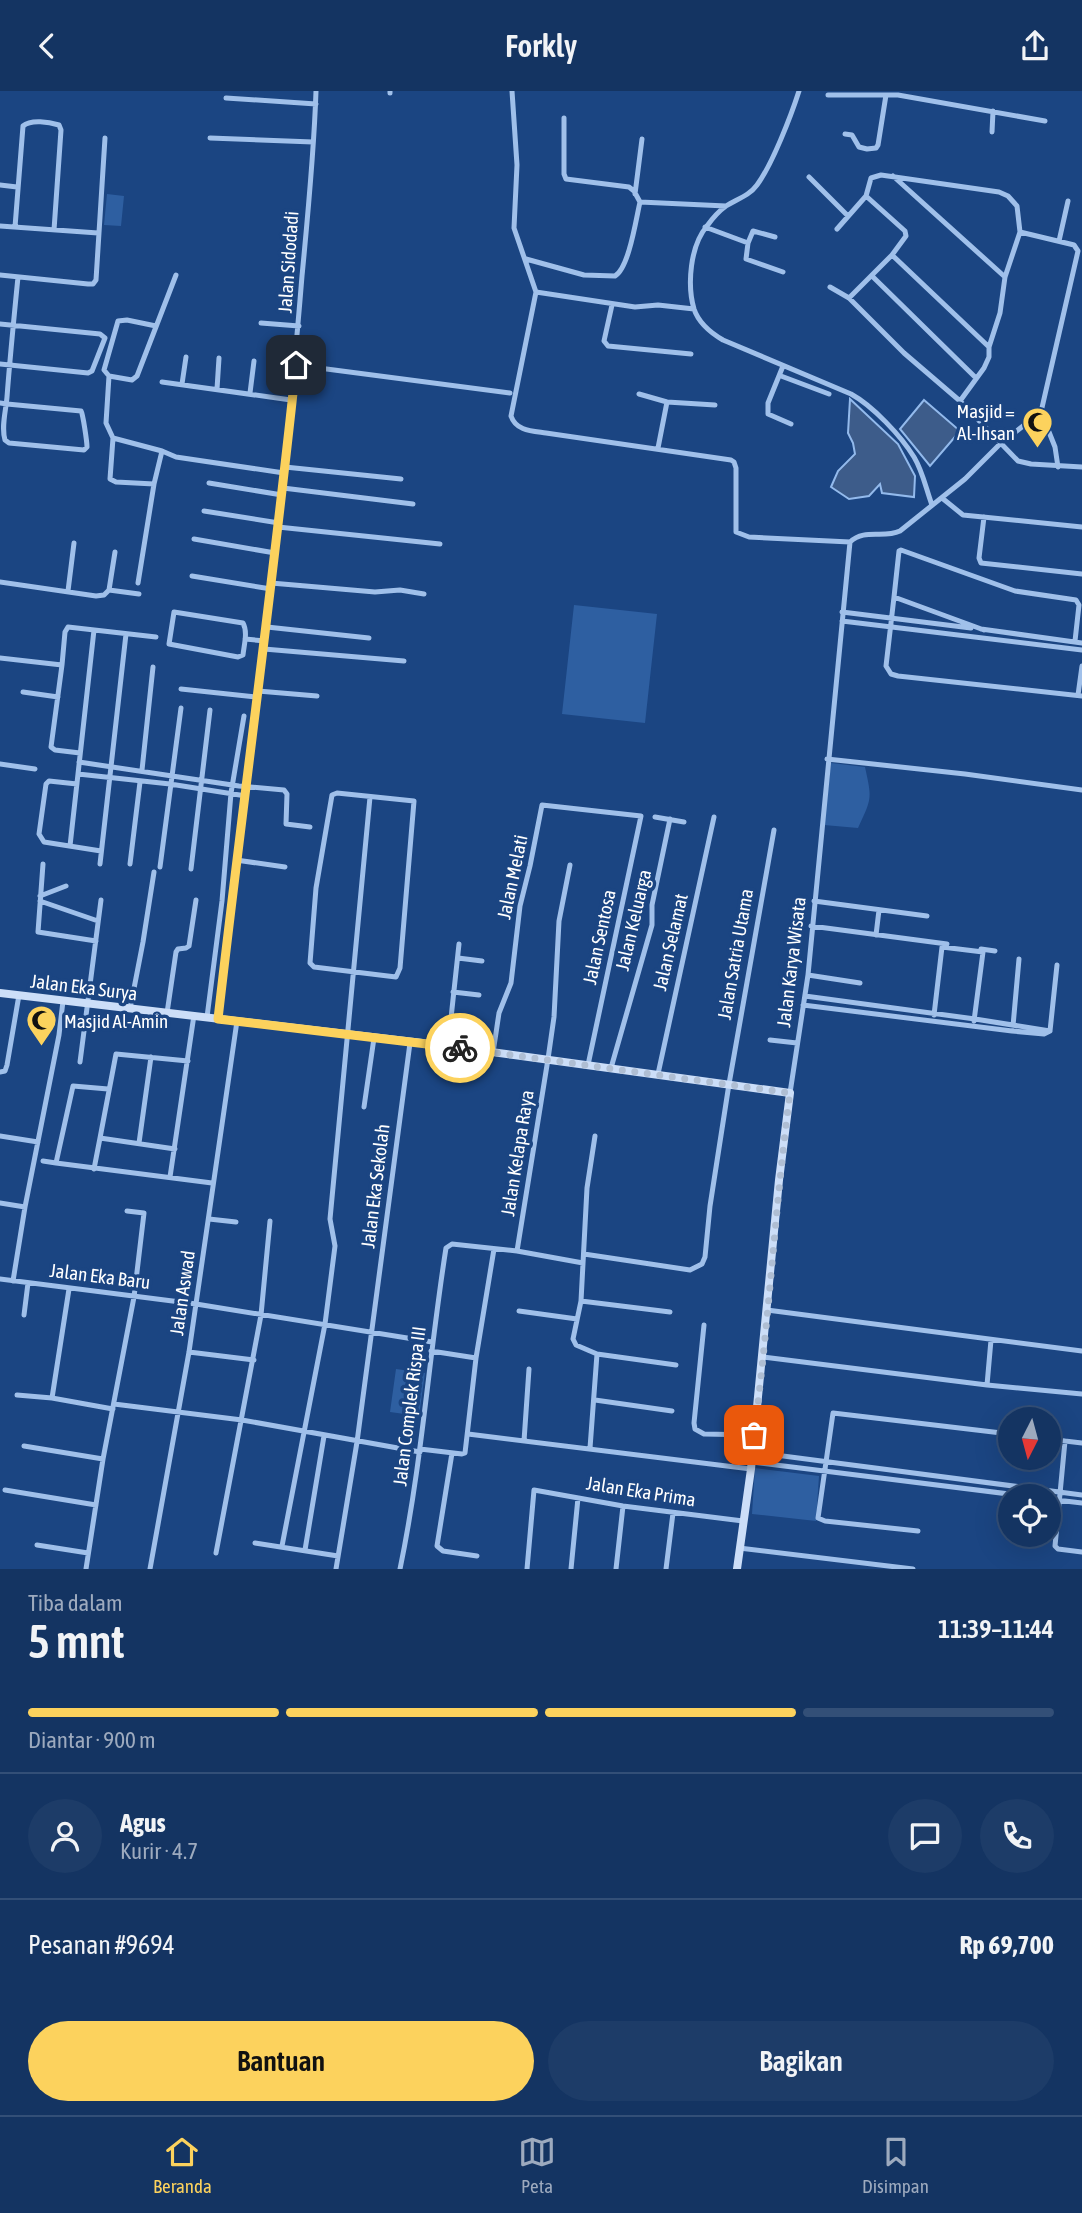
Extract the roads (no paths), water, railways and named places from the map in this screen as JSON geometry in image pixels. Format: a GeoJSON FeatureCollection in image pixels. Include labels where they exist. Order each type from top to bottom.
{"type":"FeatureCollection","features":[{"type":"Feature","properties":{"kind":"street","name":"Jalan Sidodadi"},"geometry":{"type":"LineString","coordinates":[[218,1019],[285,470],[296,365],[316,91]]}},
{"type":"Feature","properties":{"kind":"street"},"geometry":{"type":"LineString","coordinates":[[503,91],[512,92],[517,165],[514,227],[536,292],[511,416],[519,428],[730,460],[736,468],[735,530],[740,535],[850,542],[862,534],[893,534],[904,528],[1041,412]]}},
{"type":"Feature","properties":{"kind":"street"},"geometry":{"type":"LineString","coordinates":[[799,91],[764,174],[749,194],[726,206],[705,227],[697,242],[691,280],[694,309],[709,331],[723,340],[863,401],[915,457],[932,505]]}},
{"type":"Feature","properties":{"kind":"street"},"geometry":{"type":"LineString","coordinates":[[828,95],[846,92],[886,95],[898,93],[1045,121]]}},
{"type":"Feature","properties":{"kind":"street"},"geometry":{"type":"LineString","coordinates":[[845,134],[852,135],[859,147],[876,148],[886,95]]}},
{"type":"Feature","properties":{"kind":"street"},"geometry":{"type":"LineString","coordinates":[[226,99],[316,104]]}},
{"type":"Feature","properties":{"kind":"street"},"geometry":{"type":"LineString","coordinates":[[992,132],[993,111]]}},
{"type":"Feature","properties":{"kind":"street"},"geometry":{"type":"LineString","coordinates":[[526,259],[584,275],[618,275],[623,269],[640,202],[629,187],[566,179],[564,118]]}},
{"type":"Feature","properties":{"kind":"street"},"geometry":{"type":"LineString","coordinates":[[15,227],[23,126],[30,122],[59,125],[61,133],[54,230]]}},
{"type":"Feature","properties":{"kind":"street"},"geometry":{"type":"LineString","coordinates":[[0,275],[93,284],[98,273],[105,138]]}},
{"type":"Feature","properties":{"kind":"street"},"geometry":{"type":"LineString","coordinates":[[211,138],[313,142]]}},
{"type":"Feature","properties":{"kind":"street"},"geometry":{"type":"LineString","coordinates":[[635,194],[642,139]]}},
{"type":"Feature","properties":{"kind":"street"},"geometry":{"type":"LineString","coordinates":[[837,229],[866,196],[873,177],[881,175],[999,192],[1008,196],[1017,206],[1020,232],[1005,277],[1000,313],[989,347],[989,356],[960,401]]}},
{"type":"Feature","properties":{"kind":"street"},"geometry":{"type":"LineString","coordinates":[[892,176],[1005,277]]}},
{"type":"Feature","properties":{"kind":"street"},"geometry":{"type":"LineString","coordinates":[[809,177],[848,216]]}},
{"type":"Feature","properties":{"kind":"street"},"geometry":{"type":"LineString","coordinates":[[0,185],[17,187]]}},
{"type":"Feature","properties":{"kind":"street"},"geometry":{"type":"LineString","coordinates":[[849,298],[892,255],[906,233],[866,196]]}},
{"type":"Feature","properties":{"kind":"street"},"geometry":{"type":"LineString","coordinates":[[1059,241],[1068,201]]}},
{"type":"Feature","properties":{"kind":"street"},"geometry":{"type":"LineString","coordinates":[[640,202],[726,206]]}},
{"type":"Feature","properties":{"kind":"street"},"geometry":{"type":"LineString","coordinates":[[0,226],[98,233]]}},
{"type":"Feature","properties":{"kind":"street"},"geometry":{"type":"LineString","coordinates":[[705,227],[748,243]]}},
{"type":"Feature","properties":{"kind":"street"},"geometry":{"type":"LineString","coordinates":[[775,237],[754,231],[748,243],[746,259],[783,272]]}},
{"type":"Feature","properties":{"kind":"street"},"geometry":{"type":"LineString","coordinates":[[1020,232],[1059,241],[1074,246],[1078,251],[1041,412],[1055,447],[1058,467]]}},
{"type":"Feature","properties":{"kind":"street"},"geometry":{"type":"LineString","coordinates":[[892,255],[989,347]]}},
{"type":"Feature","properties":{"kind":"street"},"geometry":{"type":"LineString","coordinates":[[108,376],[132,380],[137,376],[176,275]]}},
{"type":"Feature","properties":{"kind":"street"},"geometry":{"type":"LineString","coordinates":[[872,276],[976,378]]}},
{"type":"Feature","properties":{"kind":"street"},"geometry":{"type":"LineString","coordinates":[[3,403],[81,411],[84,415],[86,449],[7,442],[3,436],[3,403],[10,365],[18,277]]}},
{"type":"Feature","properties":{"kind":"street"},"geometry":{"type":"LineString","coordinates":[[830,287],[849,298],[904,353],[960,401],[1000,445],[1023,464],[1082,467]]}},
{"type":"Feature","properties":{"kind":"street"},"geometry":{"type":"LineString","coordinates":[[536,292],[612,305],[659,305],[694,309]]}},
{"type":"Feature","properties":{"kind":"street"},"geometry":{"type":"LineString","coordinates":[[612,305],[604,341],[608,346],[691,354]]}},
{"type":"Feature","properties":{"kind":"street"},"geometry":{"type":"LineString","coordinates":[[154,484],[116,482],[110,479],[113,438],[106,423],[108,376],[105,366],[118,321],[127,320],[156,326]]}},
{"type":"Feature","properties":{"kind":"street"},"geometry":{"type":"LineString","coordinates":[[261,323],[299,326]]}},
{"type":"Feature","properties":{"kind":"street"},"geometry":{"type":"LineString","coordinates":[[0,324],[100,334],[105,338],[92,371],[88,373],[0,364]]}},
{"type":"Feature","properties":{"kind":"street"},"geometry":{"type":"LineString","coordinates":[[182,384],[186,358]]}},
{"type":"Feature","properties":{"kind":"street"},"geometry":{"type":"LineString","coordinates":[[217,389],[219,358]]}},
{"type":"Feature","properties":{"kind":"street"},"geometry":{"type":"LineString","coordinates":[[250,393],[254,361]]}},
{"type":"Feature","properties":{"kind":"street"},"geometry":{"type":"LineString","coordinates":[[296,365],[510,393]]}},
{"type":"Feature","properties":{"kind":"street"},"geometry":{"type":"LineString","coordinates":[[783,366],[768,403],[768,414],[791,424]]}},
{"type":"Feature","properties":{"kind":"street"},"geometry":{"type":"LineString","coordinates":[[781,376],[829,394]]}},
{"type":"Feature","properties":{"kind":"street"},"geometry":{"type":"LineString","coordinates":[[162,382],[291,400]]}},
{"type":"Feature","properties":{"kind":"street"},"geometry":{"type":"LineString","coordinates":[[639,394],[667,402],[715,405]]}},
{"type":"Feature","properties":{"kind":"street"},"geometry":{"type":"LineString","coordinates":[[658,448],[667,402]]}},
{"type":"Feature","properties":{"kind":"street"},"geometry":{"type":"LineString","coordinates":[[113,438],[176,457],[285,470],[401,479]]}},
{"type":"Feature","properties":{"kind":"street"},"geometry":{"type":"LineString","coordinates":[[138,583],[162,451]]}},
{"type":"Feature","properties":{"kind":"street"},"geometry":{"type":"LineString","coordinates":[[209,483],[413,504]]}},
{"type":"Feature","properties":{"kind":"street"},"geometry":{"type":"LineString","coordinates":[[942,498],[963,515],[1082,527]]}},
{"type":"Feature","properties":{"kind":"street"},"geometry":{"type":"LineString","coordinates":[[204,511],[278,525],[440,544]]}},
{"type":"Feature","properties":{"kind":"street"},"geometry":{"type":"LineString","coordinates":[[984,517],[979,558],[981,563],[1082,574]]}},
{"type":"Feature","properties":{"kind":"street"},"geometry":{"type":"LineString","coordinates":[[194,539],[275,553]]}},
{"type":"Feature","properties":{"kind":"street","name":"Jalan Karya Wisata"},"geometry":{"type":"LineString","coordinates":[[737,1569],[753,1452],[779,1179],[808,975],[850,542]]}},
{"type":"Feature","properties":{"kind":"street"},"geometry":{"type":"LineString","coordinates":[[68,591],[74,543]]}},
{"type":"Feature","properties":{"kind":"street"},"geometry":{"type":"LineString","coordinates":[[1074,641],[1079,605],[1076,600],[1015,591],[899,551],[886,664],[891,674],[1080,695],[1082,666]]}},
{"type":"Feature","properties":{"kind":"street"},"geometry":{"type":"LineString","coordinates":[[0,582],[101,596],[109,590],[115,552]]}},
{"type":"Feature","properties":{"kind":"street"},"geometry":{"type":"LineString","coordinates":[[192,576],[271,586],[375,592],[400,590],[424,594]]}},
{"type":"Feature","properties":{"kind":"street"},"geometry":{"type":"LineString","coordinates":[[109,590],[139,594]]}},
{"type":"Feature","properties":{"kind":"street"},"geometry":{"type":"LineString","coordinates":[[894,597],[984,630]]}},
{"type":"Feature","properties":{"kind":"street"},"geometry":{"type":"LineString","coordinates":[[174,612],[243,623],[245,639],[243,655],[240,657],[169,644],[174,612]]}},
{"type":"Feature","properties":{"kind":"street"},"geometry":{"type":"LineString","coordinates":[[842,612],[1082,643]]}},
{"type":"Feature","properties":{"kind":"street"},"geometry":{"type":"LineString","coordinates":[[842,621],[1082,650]]}},
{"type":"Feature","properties":{"kind":"street"},"geometry":{"type":"LineString","coordinates":[[267,627],[369,638]]}},
{"type":"Feature","properties":{"kind":"street"},"geometry":{"type":"LineString","coordinates":[[80,753],[55,750],[51,747],[67,628],[156,637]]}},
{"type":"Feature","properties":{"kind":"street"},"geometry":{"type":"LineString","coordinates":[[69,846],[94,630]]}},
{"type":"Feature","properties":{"kind":"street"},"geometry":{"type":"LineString","coordinates":[[100,864],[126,634]]}},
{"type":"Feature","properties":{"kind":"street"},"geometry":{"type":"LineString","coordinates":[[245,639],[265,641]]}},
{"type":"Feature","properties":{"kind":"street"},"geometry":{"type":"LineString","coordinates":[[264,649],[404,661]]}},
{"type":"Feature","properties":{"kind":"street"},"geometry":{"type":"LineString","coordinates":[[0,658],[62,665]]}},
{"type":"Feature","properties":{"kind":"street"},"geometry":{"type":"LineString","coordinates":[[142,770],[153,667]]}},
{"type":"Feature","properties":{"kind":"street"},"geometry":{"type":"LineString","coordinates":[[181,689],[317,696]]}},
{"type":"Feature","properties":{"kind":"street"},"geometry":{"type":"LineString","coordinates":[[23,692],[58,697]]}},
{"type":"Feature","properties":{"kind":"street"},"geometry":{"type":"LineString","coordinates":[[130,1009],[157,869],[181,708]]}},
{"type":"Feature","properties":{"kind":"street"},"geometry":{"type":"LineString","coordinates":[[191,869],[210,710]]}},
{"type":"Feature","properties":{"kind":"street"},"geometry":{"type":"LineString","coordinates":[[207,1017],[222,901],[231,793],[244,716]]}},
{"type":"Feature","properties":{"kind":"street"},"geometry":{"type":"LineString","coordinates":[[827,759],[1082,790]]}},
{"type":"Feature","properties":{"kind":"street"},"geometry":{"type":"LineString","coordinates":[[79,762],[287,791],[286,824],[310,827]]}},
{"type":"Feature","properties":{"kind":"street"},"geometry":{"type":"LineString","coordinates":[[0,764],[35,769]]}},
{"type":"Feature","properties":{"kind":"street"},"geometry":{"type":"LineString","coordinates":[[78,773],[246,796]]}},
{"type":"Feature","properties":{"kind":"street"},"geometry":{"type":"LineString","coordinates":[[77,783],[49,781],[44,788],[39,834],[44,842],[102,851]]}},
{"type":"Feature","properties":{"kind":"street"},"geometry":{"type":"LineString","coordinates":[[130,864],[140,782]]}},
{"type":"Feature","properties":{"kind":"street"},"geometry":{"type":"LineString","coordinates":[[337,793],[414,801],[400,968],[396,977],[351,972],[314,967],[310,963],[316,888],[332,795],[337,793]]}},
{"type":"Feature","properties":{"kind":"street"},"geometry":{"type":"LineString","coordinates":[[282,1546],[325,1324],[335,1246],[330,1219],[351,972],[370,797]]}},
{"type":"Feature","properties":{"kind":"street","name":"Jalan Melati"},"geometry":{"type":"LineString","coordinates":[[493,1053],[499,1013],[511,983],[520,906],[542,805],[641,816]]}},
{"type":"Feature","properties":{"kind":"street","name":"Jalan Sentosa"},"geometry":{"type":"LineString","coordinates":[[588,1065],[641,816]]}},
{"type":"Feature","properties":{"kind":"street"},"geometry":{"type":"LineString","coordinates":[[655,817],[684,822]]}},
{"type":"Feature","properties":{"kind":"street","name":"Jalan Selamat"},"geometry":{"type":"LineString","coordinates":[[658,1074],[714,817]]}},
{"type":"Feature","properties":{"kind":"street","name":"Jalan Keluarga"},"geometry":{"type":"LineString","coordinates":[[611,1068],[652,925],[652,905],[670,819]]}},
{"type":"Feature","properties":{"kind":"street","name":"Jalan Satria Utama"},"geometry":{"type":"LineString","coordinates":[[584,1254],[690,1270],[700,1266],[705,1257],[729,1084],[774,830]]}},
{"type":"Feature","properties":{"kind":"street"},"geometry":{"type":"LineString","coordinates":[[236,860],[285,867]]}},
{"type":"Feature","properties":{"kind":"street"},"geometry":{"type":"LineString","coordinates":[[43,864],[38,932],[96,941]]}},
{"type":"Feature","properties":{"kind":"street","name":"Jalan Kelapa Raya"},"geometry":{"type":"LineString","coordinates":[[517,1251],[554,1017],[559,921],[569,865]]}},
{"type":"Feature","properties":{"kind":"street"},"geometry":{"type":"LineString","coordinates":[[40,899],[66,886]]}},
{"type":"Feature","properties":{"kind":"street"},"geometry":{"type":"LineString","coordinates":[[40,899],[98,921]]}},
{"type":"Feature","properties":{"kind":"street"},"geometry":{"type":"LineString","coordinates":[[80,1062],[101,900]]}},
{"type":"Feature","properties":{"kind":"street"},"geometry":{"type":"LineString","coordinates":[[167,1013],[176,952],[189,946],[196,900]]}},
{"type":"Feature","properties":{"kind":"street"},"geometry":{"type":"LineString","coordinates":[[814,901],[927,916]]}},
{"type":"Feature","properties":{"kind":"street"},"geometry":{"type":"LineString","coordinates":[[876,935],[879,910]]}},
{"type":"Feature","properties":{"kind":"street"},"geometry":{"type":"LineString","coordinates":[[811,926],[995,951]]}},
{"type":"Feature","properties":{"kind":"street"},"geometry":{"type":"LineString","coordinates":[[448,1046],[459,944]]}},
{"type":"Feature","properties":{"kind":"street"},"geometry":{"type":"LineString","coordinates":[[933,1021],[942,947],[982,952],[974,1026]]}},
{"type":"Feature","properties":{"kind":"street"},"geometry":{"type":"LineString","coordinates":[[458,957],[482,961]]}},
{"type":"Feature","properties":{"kind":"street"},"geometry":{"type":"LineString","coordinates":[[1012,1028],[1019,959]]}},
{"type":"Feature","properties":{"kind":"street"},"geometry":{"type":"LineString","coordinates":[[803,1005],[974,1026],[1050,1031],[1057,965]]}},
{"type":"Feature","properties":{"kind":"street"},"geometry":{"type":"LineString","coordinates":[[808,975],[860,983]]}},
{"type":"Feature","properties":{"kind":"street"},"geometry":{"type":"LineString","coordinates":[[453,992],[479,995]]}},
{"type":"Feature","properties":{"kind":"street","name":"Jalan Eka Surya"},"geometry":{"type":"LineString","coordinates":[[0,993],[448,1046],[790,1093]]}},
{"type":"Feature","properties":{"kind":"street"},"geometry":{"type":"LineString","coordinates":[[0,1072],[5,1071],[7,1065],[19,995]]}},
{"type":"Feature","properties":{"kind":"street"},"geometry":{"type":"LineString","coordinates":[[805,996],[975,1019],[1012,1028]]}},
{"type":"Feature","properties":{"kind":"street"},"geometry":{"type":"LineString","coordinates":[[13,1281],[63,1001]]}},
{"type":"Feature","properties":{"kind":"street"},"geometry":{"type":"LineString","coordinates":[[170,1177],[194,1016]]}},
{"type":"Feature","properties":{"kind":"street","name":"Jalan Aswad"},"geometry":{"type":"LineString","coordinates":[[150,1569],[189,1352],[237,1021]]}},
{"type":"Feature","properties":{"kind":"street"},"geometry":{"type":"LineString","coordinates":[[364,1107],[373,1038]]}},
{"type":"Feature","properties":{"kind":"street"},"geometry":{"type":"LineString","coordinates":[[770,1040],[797,1044]]}},
{"type":"Feature","properties":{"kind":"street","name":"Jalan Eka Sekolah"},"geometry":{"type":"LineString","coordinates":[[336,1569],[357,1442],[410,1043]]}},
{"type":"Feature","properties":{"kind":"street"},"geometry":{"type":"LineString","coordinates":[[94,1169],[116,1053],[188,1061]]}},
{"type":"Feature","properties":{"kind":"street"},"geometry":{"type":"LineString","coordinates":[[139,1143],[151,1057]]}},
{"type":"Feature","properties":{"kind":"street"},"geometry":{"type":"LineString","coordinates":[[56,1163],[73,1086],[108,1089]]}},
{"type":"Feature","properties":{"kind":"street"},"geometry":{"type":"LineString","coordinates":[[0,1136],[38,1142]]}},
{"type":"Feature","properties":{"kind":"street"},"geometry":{"type":"LineString","coordinates":[[595,1136],[587,1188],[581,1301],[574,1343],[597,1354],[676,1365]]}},
{"type":"Feature","properties":{"kind":"street"},"geometry":{"type":"LineString","coordinates":[[100,1138],[175,1149]]}},
{"type":"Feature","properties":{"kind":"street"},"geometry":{"type":"LineString","coordinates":[[43,1161],[212,1183]]}},
{"type":"Feature","properties":{"kind":"street"},"geometry":{"type":"LineString","coordinates":[[0,1203],[25,1207]]}},
{"type":"Feature","properties":{"kind":"street"},"geometry":{"type":"LineString","coordinates":[[86,1569],[103,1459],[134,1297],[144,1213],[127,1211]]}},
{"type":"Feature","properties":{"kind":"street"},"geometry":{"type":"LineString","coordinates":[[209,1219],[236,1222]]}},
{"type":"Feature","properties":{"kind":"street"},"geometry":{"type":"LineString","coordinates":[[216,1553],[254,1360],[270,1221]]}},
{"type":"Feature","properties":{"kind":"street","name":"Jalan Complek Rispa III"},"geometry":{"type":"LineString","coordinates":[[400,1569],[420,1451],[432,1342],[447,1247],[452,1244],[494,1249]]}},
{"type":"Feature","properties":{"kind":"street"},"geometry":{"type":"LineString","coordinates":[[18,1395],[242,1420],[357,1442],[420,1451],[465,1453],[476,1358],[494,1249],[583,1263]]}},
{"type":"Feature","properties":{"kind":"street","name":"Jalan Eka Baru"},"geometry":{"type":"LineString","coordinates":[[0,1279],[196,1304],[432,1342]]}},
{"type":"Feature","properties":{"kind":"street"},"geometry":{"type":"LineString","coordinates":[[24,1315],[27,1283]]}},
{"type":"Feature","properties":{"kind":"street"},"geometry":{"type":"LineString","coordinates":[[52,1398],[69,1289]]}},
{"type":"Feature","properties":{"kind":"street"},"geometry":{"type":"LineString","coordinates":[[581,1301],[670,1312]]}},
{"type":"Feature","properties":{"kind":"street"},"geometry":{"type":"LineString","coordinates":[[767,1310],[1082,1351]]}},
{"type":"Feature","properties":{"kind":"street"},"geometry":{"type":"LineString","coordinates":[[519,1311],[577,1319]]}},
{"type":"Feature","properties":{"kind":"street"},"geometry":{"type":"LineString","coordinates":[[704,1325],[695,1429],[699,1432],[754,1437]]}},
{"type":"Feature","properties":{"kind":"street"},"geometry":{"type":"LineString","coordinates":[[987,1385],[991,1340]]}},
{"type":"Feature","properties":{"kind":"street"},"geometry":{"type":"LineString","coordinates":[[431,1350],[476,1358]]}},
{"type":"Feature","properties":{"kind":"street"},"geometry":{"type":"LineString","coordinates":[[189,1352],[254,1360]]}},
{"type":"Feature","properties":{"kind":"street"},"geometry":{"type":"LineString","coordinates":[[590,1448],[597,1354]]}},
{"type":"Feature","properties":{"kind":"street"},"geometry":{"type":"LineString","coordinates":[[763,1357],[1082,1394]]}},
{"type":"Feature","properties":{"kind":"street"},"geometry":{"type":"LineString","coordinates":[[524,1441],[529,1369]]}},
{"type":"Feature","properties":{"kind":"street"},"geometry":{"type":"LineString","coordinates":[[595,1400],[672,1411]]}},
{"type":"Feature","properties":{"kind":"street"},"geometry":{"type":"LineString","coordinates":[[918,1531],[821,1520],[817,1515],[833,1413],[998,1433]]}},
{"type":"Feature","properties":{"kind":"street"},"geometry":{"type":"LineString","coordinates":[[468,1434],[678,1461],[825,1472],[998,1493]]}},
{"type":"Feature","properties":{"kind":"street"},"geometry":{"type":"LineString","coordinates":[[305,1550],[324,1436]]}},
{"type":"Feature","properties":{"kind":"street"},"geometry":{"type":"LineString","coordinates":[[1061,1441],[1082,1443]]}},
{"type":"Feature","properties":{"kind":"street"},"geometry":{"type":"LineString","coordinates":[[1061,1484],[1065,1441]]}},
{"type":"Feature","properties":{"kind":"street"},"geometry":{"type":"LineString","coordinates":[[24,1446],[103,1459]]}},
{"type":"Feature","properties":{"kind":"street"},"geometry":{"type":"LineString","coordinates":[[753,1452],[998,1484]]}},
{"type":"Feature","properties":{"kind":"street"},"geometry":{"type":"LineString","coordinates":[[452,1453],[437,1546],[447,1552],[477,1556]]}},
{"type":"Feature","properties":{"kind":"street"},"geometry":{"type":"LineString","coordinates":[[5,1490],[96,1505]]}},
{"type":"Feature","properties":{"kind":"street","name":"Jalan Eka Prima"},"geometry":{"type":"LineString","coordinates":[[527,1569],[534,1490],[623,1506],[743,1521]]}},
{"type":"Feature","properties":{"kind":"street"},"geometry":{"type":"LineString","coordinates":[[1061,1493],[1082,1495]]}},
{"type":"Feature","properties":{"kind":"street"},"geometry":{"type":"LineString","coordinates":[[571,1569],[578,1498]]}},
{"type":"Feature","properties":{"kind":"street"},"geometry":{"type":"LineString","coordinates":[[1061,1500],[1082,1503]]}},
{"type":"Feature","properties":{"kind":"street"},"geometry":{"type":"LineString","coordinates":[[615,1569],[623,1506]]}},
{"type":"Feature","properties":{"kind":"street"},"geometry":{"type":"LineString","coordinates":[[666,1569],[673,1513]]}},
{"type":"Feature","properties":{"kind":"street"},"geometry":{"type":"LineString","coordinates":[[255,1543],[338,1556]]}},
{"type":"Feature","properties":{"kind":"street"},"geometry":{"type":"LineString","coordinates":[[37,1545],[88,1553]]}},
{"type":"Feature","properties":{"kind":"street"},"geometry":{"type":"LineString","coordinates":[[1056,1547],[1082,1552]]}},
{"type":"Feature","properties":{"kind":"street"},"geometry":{"type":"LineString","coordinates":[[740,1548],[913,1569]]}},
{"type":"Feature","properties":{"kind":"street"},"geometry":{"type":"LineString","coordinates":[[843,1569],[844,1562]]}},
{"type":"Feature","properties":{"kind":"place","name":"Masjid = Al-Ihsan"},"geometry":{"type":"Point","coordinates":[1038,449]}},
{"type":"Feature","properties":{"kind":"place","name":"Masjid Al-Amin"},"geometry":{"type":"Point","coordinates":[41,1048]}}]}
